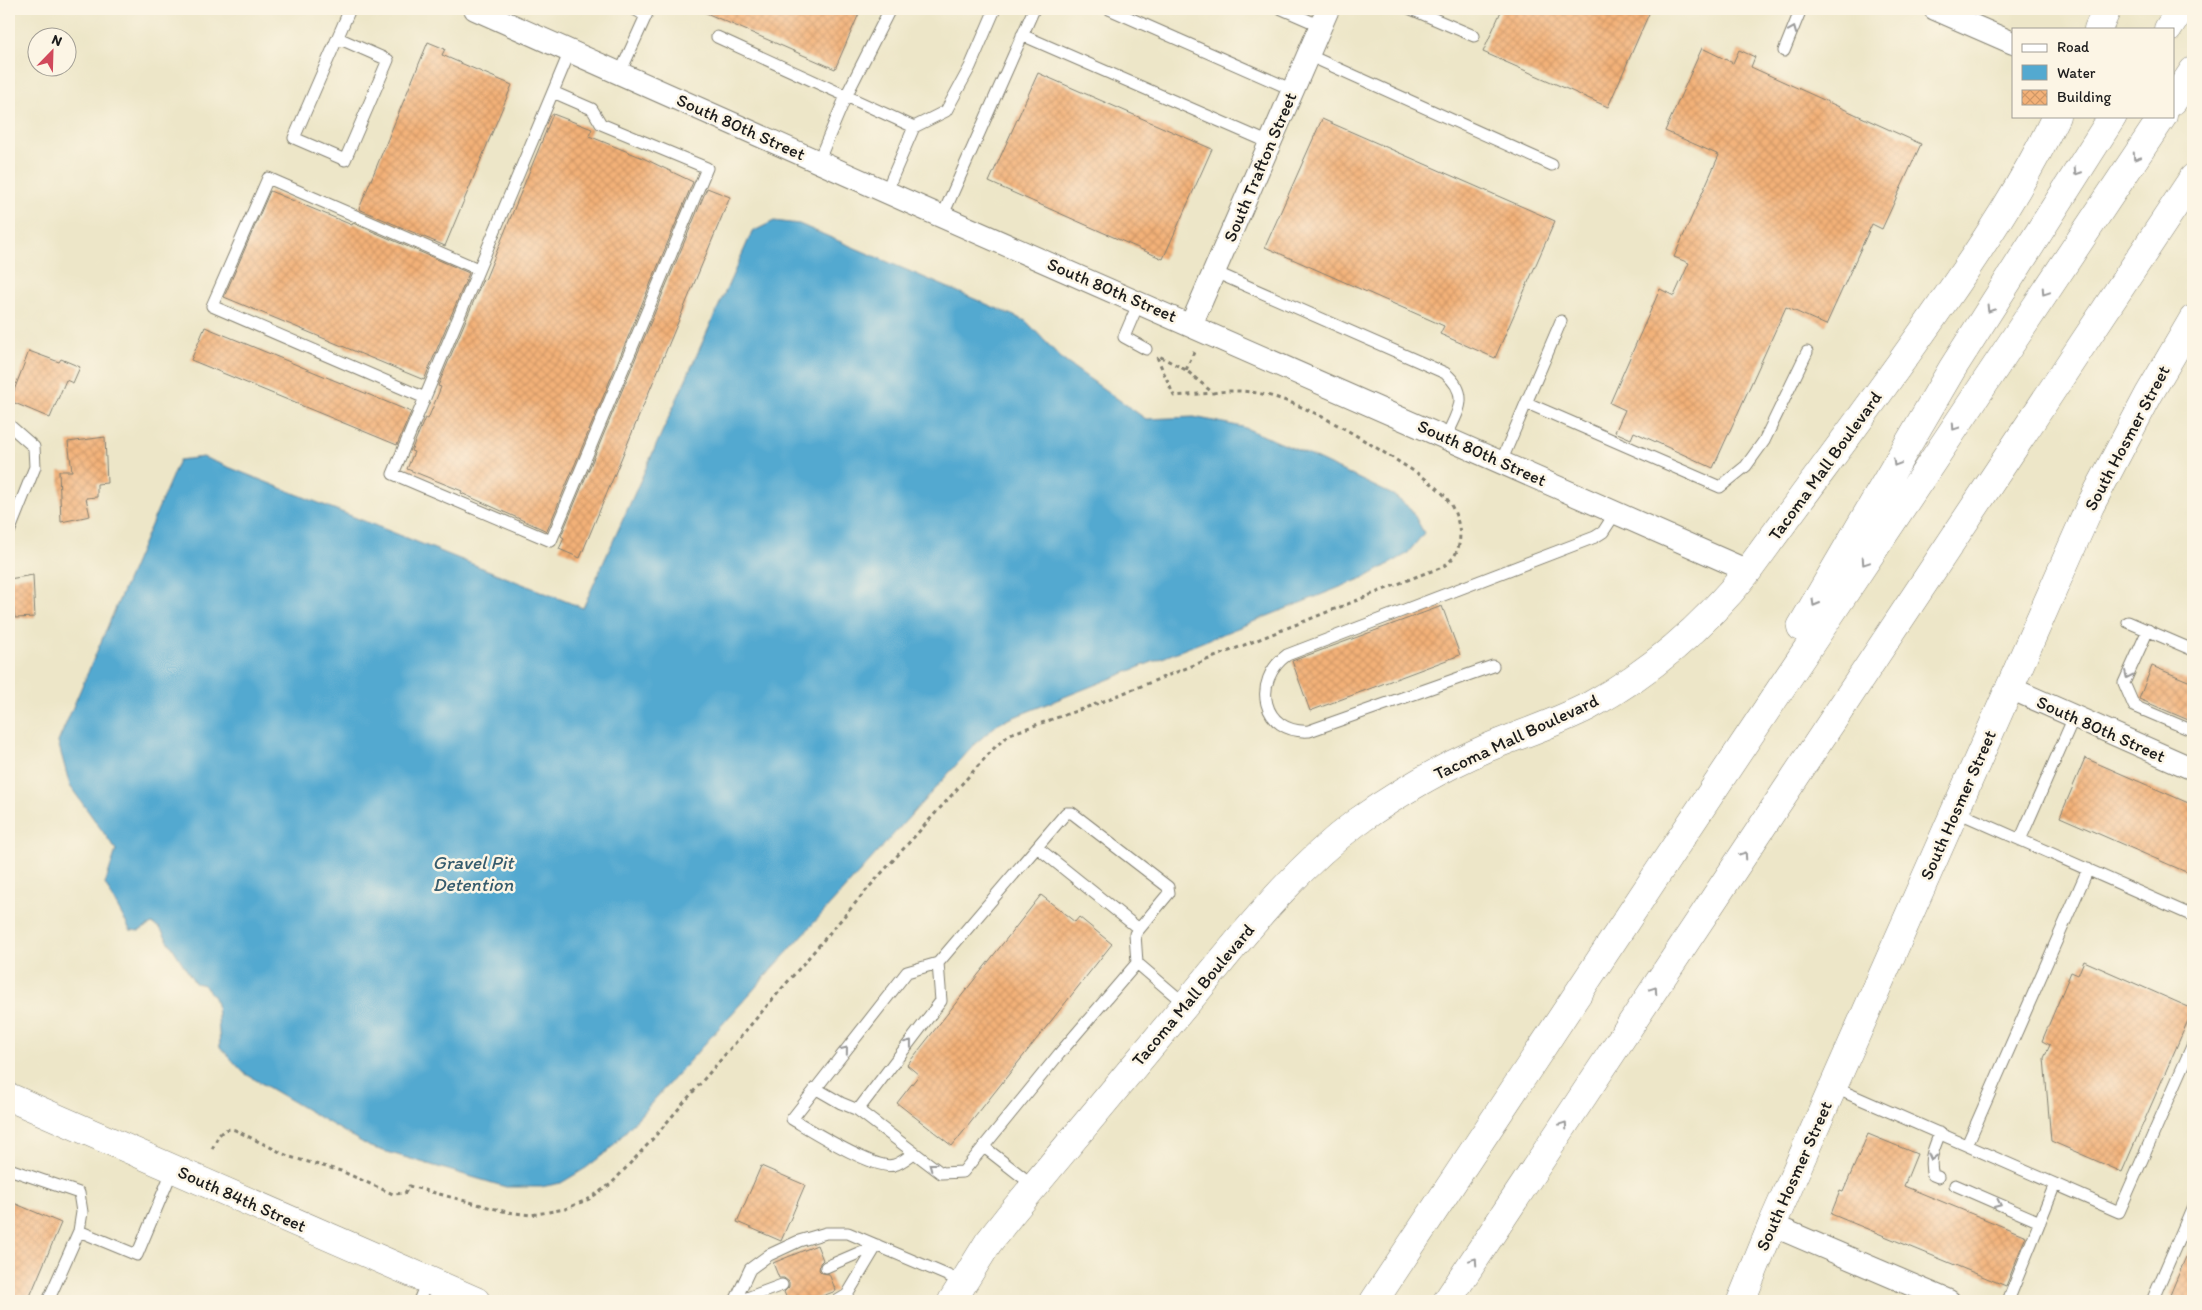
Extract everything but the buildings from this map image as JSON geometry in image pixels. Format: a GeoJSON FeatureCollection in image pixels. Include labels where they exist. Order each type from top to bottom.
{"type":"FeatureCollection","features":[{"type":"Feature","properties":{"kind":"main road"},"geometry":{"type":"LineString","coordinates":[[2098,28],[2107,9]]}},
{"type":"Feature","properties":{"kind":"main road"},"geometry":{"type":"LineString","coordinates":[[2169,28],[2181,9]]}},
{"type":"Feature","properties":{"kind":"main road"},"geometry":{"type":"LineString","coordinates":[[2174,100],[2193,71]]}},
{"type":"Feature","properties":{"kind":"main road","name":"Tacoma Mall Boulevard"},"geometry":{"type":"LineString","coordinates":[[958,1292],[988,1243],[1034,1186],[1185,1004],[1290,882],[1325,848],[1356,824],[1412,786],[1455,763],[1558,721],[1619,688],[1675,648],[1725,601],[1922,334],[1980,249],[2020,184],[2055,118]]}},
{"type":"Feature","properties":{"kind":"main road"},"geometry":{"type":"LineString","coordinates":[[1678,841],[1926,412],[2112,118]]}},
{"type":"Feature","properties":{"kind":"main road"},"geometry":{"type":"LineString","coordinates":[[1374,1301],[1678,841],[2162,118]]}},
{"type":"Feature","properties":{"kind":"main road"},"geometry":{"type":"LineString","coordinates":[[1447,1301],[2190,184]]}},
{"type":"Feature","properties":{"kind":"main road","name":"South Hosmer Street"},"geometry":{"type":"LineString","coordinates":[[1741,1301],[1833,1087],[2090,506],[2149,394],[2193,319]]}},
{"type":"Feature","properties":{"kind":"main road","name":"South 84th Street"},"geometry":{"type":"LineString","coordinates":[[9,1097],[173,1169],[423,1291],[476,1301]]}},
{"type":"Feature","properties":{"kind":"street","name":"South 80th Street"},"geometry":{"type":"LineString","coordinates":[[475,9],[942,217],[1139,302],[1194,335],[1446,437],[1748,571]]}},
{"type":"Feature","properties":{"kind":"street"},"geometry":{"type":"LineString","coordinates":[[1935,9],[2012,43]]}},
{"type":"Feature","properties":{"kind":"street","name":"South Trafton Street"},"geometry":{"type":"LineString","coordinates":[[1194,335],[1215,272],[1324,17]]}},
{"type":"Feature","properties":{"kind":"street","name":"South 80th Street"},"geometry":{"type":"LineString","coordinates":[[2010,688],[2193,770]]}},
{"type":"Feature","properties":{"kind":"street"},"geometry":{"type":"LineString","coordinates":[[1772,1226],[1915,1295],[1949,1301]]}},
{"type":"Feature","properties":{"kind":"lane"},"geometry":{"type":"LineString","coordinates":[[338,38],[388,60],[345,160],[294,138],[350,9]]}},
{"type":"Feature","properties":{"kind":"lane"},"geometry":{"type":"LineString","coordinates":[[620,74],[648,12],[634,9]]}},
{"type":"Feature","properties":{"kind":"lane"},"geometry":{"type":"LineString","coordinates":[[818,162],[846,96],[890,9]]}},
{"type":"Feature","properties":{"kind":"lane"},"geometry":{"type":"LineString","coordinates":[[886,192],[914,127],[946,111],[970,67],[995,9]]}},
{"type":"Feature","properties":{"kind":"lane"},"geometry":{"type":"LineString","coordinates":[[942,217],[1034,9]]}},
{"type":"Feature","properties":{"kind":"lane"},"geometry":{"type":"LineString","coordinates":[[1109,9],[1293,90]]}},
{"type":"Feature","properties":{"kind":"lane"},"geometry":{"type":"LineString","coordinates":[[1282,9],[1324,17]]}},
{"type":"Feature","properties":{"kind":"lane"},"geometry":{"type":"LineString","coordinates":[[1411,9],[1474,36]]}},
{"type":"Feature","properties":{"kind":"lane"},"geometry":{"type":"LineString","coordinates":[[1784,51],[1801,9]]}},
{"type":"Feature","properties":{"kind":"lane"},"geometry":{"type":"LineString","coordinates":[[1022,35],[1270,143]]}},
{"type":"Feature","properties":{"kind":"lane"},"geometry":{"type":"LineString","coordinates":[[717,37],[914,127]]}},
{"type":"Feature","properties":{"kind":"lane"},"geometry":{"type":"LineString","coordinates":[[552,92],[592,109],[601,124],[707,168],[551,541],[393,474],[552,92],[570,51]]}},
{"type":"Feature","properties":{"kind":"lane"},"geometry":{"type":"LineString","coordinates":[[1308,55],[1552,165]]}},
{"type":"Feature","properties":{"kind":"lane"},"geometry":{"type":"LineString","coordinates":[[425,398],[212,306],[268,178],[478,269]]}},
{"type":"Feature","properties":{"kind":"lane"},"geometry":{"type":"LineString","coordinates":[[1215,272],[1445,373],[1458,386],[1461,397],[1460,408],[1446,437]]}},
{"type":"Feature","properties":{"kind":"lane"},"geometry":{"type":"LineString","coordinates":[[1139,302],[1124,337],[1151,351]]}},
{"type":"Feature","properties":{"kind":"lane"},"geometry":{"type":"LineString","coordinates":[[1501,462],[1561,321]]}},
{"type":"Feature","properties":{"kind":"lane"},"geometry":{"type":"LineString","coordinates":[[1527,403],[1720,487],[1746,466],[1764,441],[1807,352]]}},
{"type":"Feature","properties":{"kind":"lane"},"geometry":{"type":"LineString","coordinates":[[9,425],[34,448],[35,467],[9,532]]}},
{"type":"Feature","properties":{"kind":"lane"},"geometry":{"type":"LineString","coordinates":[[1493,666],[1309,731],[1294,729],[1284,724],[1269,710],[1265,701],[1264,690],[1268,677],[1273,668],[1287,656],[1595,537],[1603,532],[1616,512]]}},
{"type":"Feature","properties":{"kind":"lane"},"geometry":{"type":"LineString","coordinates":[[2128,622],[2193,650]]}},
{"type":"Feature","properties":{"kind":"lane"},"geometry":{"type":"LineString","coordinates":[[2148,630],[2124,683],[2134,706],[2193,731]]}},
{"type":"Feature","properties":{"kind":"lane"},"geometry":{"type":"LineString","coordinates":[[2020,840],[2074,717]]}},
{"type":"Feature","properties":{"kind":"lane"},"geometry":{"type":"LineString","coordinates":[[1955,811],[2193,916]]}},
{"type":"Feature","properties":{"kind":"lane"},"geometry":{"type":"LineString","coordinates":[[815,1088],[840,1103],[858,1110],[941,1173],[963,1172],[1136,963],[1135,934],[1169,893],[1168,887],[1072,813],[1066,813],[938,963],[907,972],[815,1088],[792,1119],[869,1161],[883,1166],[895,1165],[914,1153]]}},
{"type":"Feature","properties":{"kind":"lane"},"geometry":{"type":"LineString","coordinates":[[1038,848],[1139,929]]}},
{"type":"Feature","properties":{"kind":"lane"},"geometry":{"type":"LineString","coordinates":[[1967,1145],[2088,869]]}},
{"type":"Feature","properties":{"kind":"lane"},"geometry":{"type":"LineString","coordinates":[[858,1110],[941,1001],[938,963]]}},
{"type":"Feature","properties":{"kind":"lane"},"geometry":{"type":"LineString","coordinates":[[1136,963],[1185,1004]]}},
{"type":"Feature","properties":{"kind":"lane"},"geometry":{"type":"LineString","coordinates":[[1833,1087],[2119,1212],[2193,1044]]}},
{"type":"Feature","properties":{"kind":"lane"},"geometry":{"type":"LineString","coordinates":[[1938,1178],[1933,1175],[1930,1166],[1931,1155],[1940,1133]]}},
{"type":"Feature","properties":{"kind":"lane"},"geometry":{"type":"LineString","coordinates":[[984,1147],[1034,1186]]}},
{"type":"Feature","properties":{"kind":"lane"},"geometry":{"type":"LineString","coordinates":[[9,1169],[79,1193],[82,1212],[79,1231],[48,1301]]}},
{"type":"Feature","properties":{"kind":"lane"},"geometry":{"type":"LineString","coordinates":[[79,1231],[137,1255],[173,1169]]}},
{"type":"Feature","properties":{"kind":"lane"},"geometry":{"type":"LineString","coordinates":[[2008,1301],[2055,1184]]}},
{"type":"Feature","properties":{"kind":"lane"},"geometry":{"type":"LineString","coordinates":[[1955,1185],[2040,1222]]}},
{"type":"Feature","properties":{"kind":"lane"},"geometry":{"type":"LineString","coordinates":[[2152,1301],[2193,1206]]}},
{"type":"Feature","properties":{"kind":"lane"},"geometry":{"type":"LineString","coordinates":[[737,1301],[750,1269],[769,1255],[799,1241],[826,1234],[848,1233],[877,1246],[958,1292]]}},
{"type":"Feature","properties":{"kind":"lane"},"geometry":{"type":"LineString","coordinates":[[826,1267],[877,1246]]}},
{"type":"Feature","properties":{"kind":"lane"},"geometry":{"type":"LineString","coordinates":[[837,1301],[847,1295],[877,1246]]}},
{"type":"Feature","properties":{"kind":"lane"},"geometry":{"type":"LineString","coordinates":[[737,1301],[782,1285]]}},
{"type":"Feature","properties":{"kind":"path"},"geometry":{"type":"LineString","coordinates":[[1186,370],[1194,335]]}},
{"type":"Feature","properties":{"kind":"path"},"geometry":{"type":"LineString","coordinates":[[1151,351],[1186,370],[1213,393]]}},
{"type":"Feature","properties":{"kind":"path"},"geometry":{"type":"LineString","coordinates":[[212,1148],[222,1130],[227,1128],[235,1130],[290,1157],[341,1172],[393,1194],[405,1193],[409,1186],[507,1212],[531,1215],[565,1209],[589,1199],[610,1184],[650,1142],[870,886],[995,747],[1010,734],[1096,704],[1448,564],[1458,551],[1461,536],[1456,518],[1445,497],[1429,481],[1341,427],[1274,397],[1232,389],[1213,393],[1174,396],[1151,351]]}},
{"type":"Feature","properties":{"kind":"water","name":"Gravel Pit Detention"},"geometry":{"type":"Polygon","coordinates":[[[774,221],[799,224],[1026,321],[1063,360],[1146,419],[1194,417],[1243,427],[1309,455],[1393,495],[1411,509],[1424,533],[1407,554],[1368,576],[999,723],[976,743],[609,1150],[586,1168],[561,1183],[541,1187],[506,1187],[370,1147],[244,1073],[220,1047],[217,1004],[213,996],[204,985],[195,983],[160,928],[152,924],[139,931],[130,930],[105,884],[116,850],[70,786],[58,742],[179,460],[203,457],[583,608],[752,232],[774,221]]]}}]}
